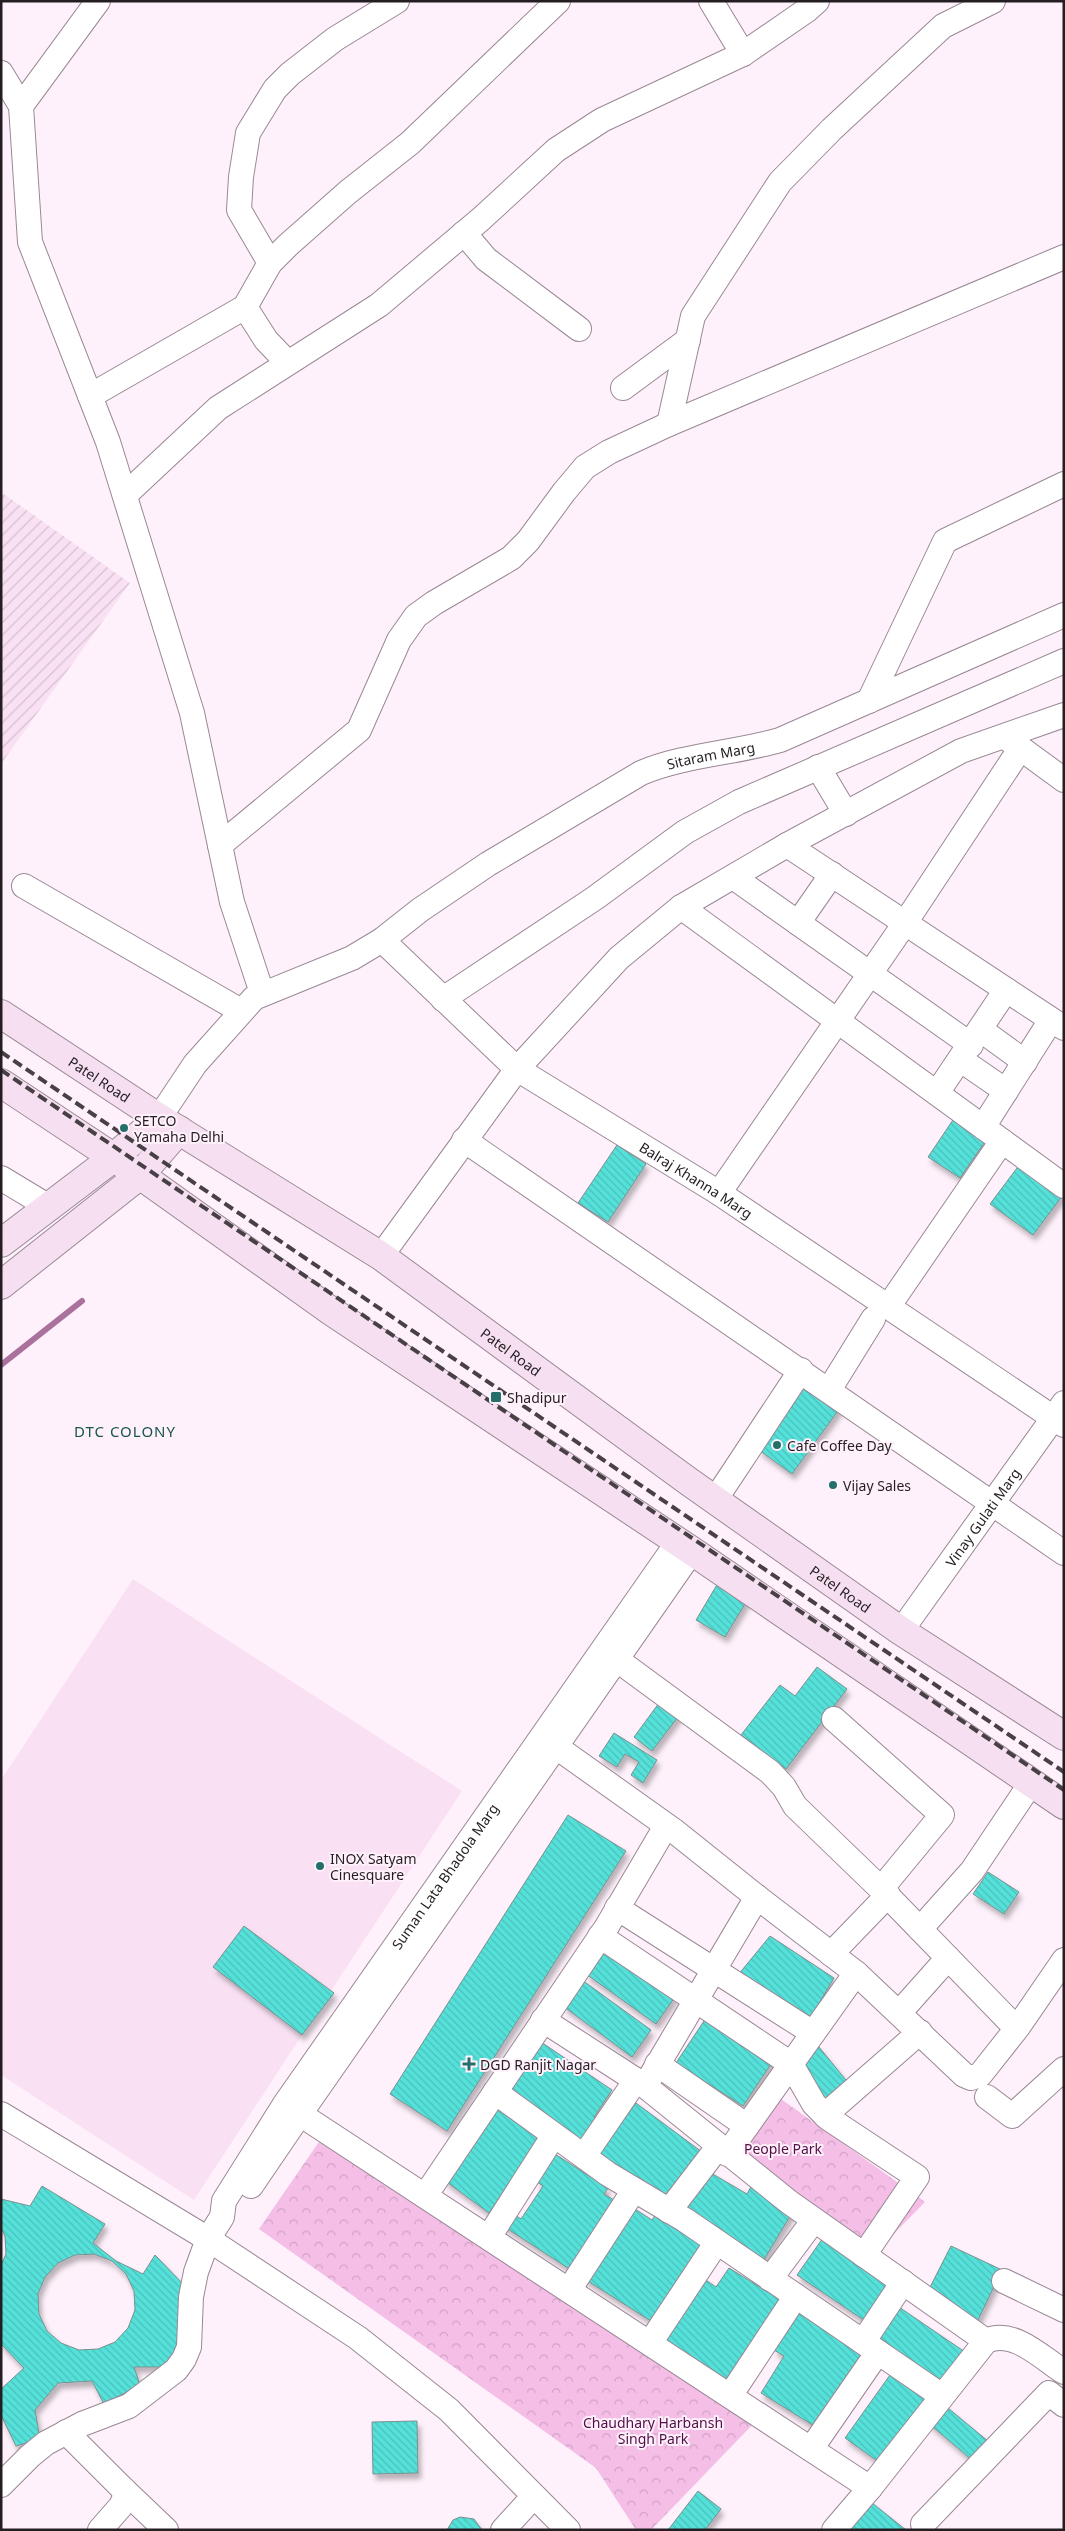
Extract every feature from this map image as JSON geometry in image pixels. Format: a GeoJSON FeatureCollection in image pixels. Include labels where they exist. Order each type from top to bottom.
{"type":"FeatureCollection","features":[{"type":"Feature","properties":{"kind":"main road","name":"Patel Road"},"geometry":{"type":"LineString","coordinates":[[1,1014],[169,1124],[381,1256],[715,1500],[901,1631],[1064,1736]]}},
{"type":"Feature","properties":{"kind":"main road"},"geometry":{"type":"LineString","coordinates":[[1,1083],[140,1175],[331,1311],[685,1546],[1064,1805]]}},
{"type":"Feature","properties":{"kind":"main road"},"geometry":{"type":"LineString","coordinates":[[1,1243],[114,1158],[169,1124]]}},
{"type":"Feature","properties":{"kind":"main road"},"geometry":{"type":"LineString","coordinates":[[1,1285],[140,1175],[169,1124]]}},
{"type":"Feature","properties":{"kind":"street"},"geometry":{"type":"LineString","coordinates":[[21,106],[98,1]]}},
{"type":"Feature","properties":{"kind":"street"},"geometry":{"type":"LineString","coordinates":[[270,263],[239,210],[241,177],[248,133],[275,89],[290,74],[335,39],[397,1]]}},
{"type":"Feature","properties":{"kind":"street"},"geometry":{"type":"LineString","coordinates":[[90,396],[245,306],[270,263],[348,192],[410,143],[558,1]]}},
{"type":"Feature","properties":{"kind":"street"},"geometry":{"type":"LineString","coordinates":[[711,1],[743,54]]}},
{"type":"Feature","properties":{"kind":"street"},"geometry":{"type":"LineString","coordinates":[[125,495],[218,408],[287,362],[379,305],[464,233],[533,170],[583,132],[602,120],[743,54],[817,1]]}},
{"type":"Feature","properties":{"kind":"street"},"geometry":{"type":"LineString","coordinates":[[669,424],[693,316],[780,182],[832,129],[943,26],[994,1]]}},
{"type":"Feature","properties":{"kind":"street"},"geometry":{"type":"LineString","coordinates":[[1,73],[21,106],[30,242],[90,396],[125,495],[192,713],[232,902],[262,993]]}},
{"type":"Feature","properties":{"kind":"street"},"geometry":{"type":"LineString","coordinates":[[464,233],[486,259],[579,329]]}},
{"type":"Feature","properties":{"kind":"street"},"geometry":{"type":"LineString","coordinates":[[220,845],[359,730],[400,640],[416,616],[516,553],[585,467],[609,452],[669,424],[1064,257]]}},
{"type":"Feature","properties":{"kind":"street"},"geometry":{"type":"LineString","coordinates":[[245,306],[266,340],[287,362]]}},
{"type":"Feature","properties":{"kind":"street"},"geometry":{"type":"LineString","coordinates":[[623,388],[688,340]]}},
{"type":"Feature","properties":{"kind":"street"},"geometry":{"type":"LineString","coordinates":[[869,701],[945,541],[1064,484]]}},
{"type":"Feature","properties":{"kind":"street","name":"Sitaram Marg"},"geometry":{"type":"LineString","coordinates":[[169,1124],[195,1064],[241,1011],[262,993],[352,958],[382,940],[420,910],[488,864],[535,838],[640,773],[665,765],[752,748],[780,740],[1064,615]]}},
{"type":"Feature","properties":{"kind":"street"},"geometry":{"type":"LineString","coordinates":[[443,999],[595,898],[685,832],[739,802],[1064,661]]}},
{"type":"Feature","properties":{"kind":"street"},"geometry":{"type":"LineString","coordinates":[[381,1256],[516,1069],[619,958],[681,907],[787,845],[961,751],[1012,743],[1064,715]]}},
{"type":"Feature","properties":{"kind":"street"},"geometry":{"type":"LineString","coordinates":[[1012,743],[1064,780]]}},
{"type":"Feature","properties":{"kind":"street"},"geometry":{"type":"LineString","coordinates":[[719,1193],[905,923],[1012,743]]}},
{"type":"Feature","properties":{"kind":"street"},"geometry":{"type":"LineString","coordinates":[[818,767],[846,814]]}},
{"type":"Feature","properties":{"kind":"street"},"geometry":{"type":"LineString","coordinates":[[787,845],[1058,1024],[1025,1062],[983,1127]]}},
{"type":"Feature","properties":{"kind":"street"},"geometry":{"type":"LineString","coordinates":[[798,923],[832,874]]}},
{"type":"Feature","properties":{"kind":"street"},"geometry":{"type":"LineString","coordinates":[[733,877],[971,1045],[1006,1091]]}},
{"type":"Feature","properties":{"kind":"street"},"geometry":{"type":"LineString","coordinates":[[24,886],[241,1011]]}},
{"type":"Feature","properties":{"kind":"street"},"geometry":{"type":"LineString","coordinates":[[681,907],[1064,1186]]}},
{"type":"Feature","properties":{"kind":"street","name":"Balraj Khanna Marg"},"geometry":{"type":"LineString","coordinates":[[382,940],[516,1069],[719,1193],[881,1313],[1060,1416]]}},
{"type":"Feature","properties":{"kind":"street"},"geometry":{"type":"LineString","coordinates":[[937,1093],[971,1045],[1006,990]]}},
{"type":"Feature","properties":{"kind":"street"},"geometry":{"type":"LineString","coordinates":[[971,1045],[1025,1062]]}},
{"type":"Feature","properties":{"kind":"street"},"geometry":{"type":"LineString","coordinates":[[464,1140],[801,1370],[1064,1553]]}},
{"type":"Feature","properties":{"kind":"street"},"geometry":{"type":"LineString","coordinates":[[828,1390],[1002,1141]]}},
{"type":"Feature","properties":{"kind":"street"},"geometry":{"type":"LineString","coordinates":[[1,1178],[48,1207]]}},
{"type":"Feature","properties":{"kind":"street"},"geometry":{"type":"LineString","coordinates":[[715,1500],[801,1370]]}},
{"type":"Feature","properties":{"kind":"street","name":"Vinay Gulati Marg"},"geometry":{"type":"LineString","coordinates":[[901,1631],[992,1504],[1060,1416]]}},
{"type":"Feature","properties":{"kind":"street","name":"Suman Lata Bhadola Marg"},"geometry":{"type":"LineString","coordinates":[[292,2108],[616,1659],[685,1546]]}},
{"type":"Feature","properties":{"kind":"street","name":"Suman Lata Bhadola Marg"},"geometry":{"type":"LineString","coordinates":[[1,2485],[30,2456],[66,2432],[129,2406],[176,2370],[184,2359],[189,2347],[193,2284],[208,2240],[222,2217],[234,2212],[292,2108],[685,1546]]}},
{"type":"Feature","properties":{"kind":"street"},"geometry":{"type":"LineString","coordinates":[[616,1659],[770,1772],[784,1787],[795,1806],[884,1892],[1016,2028]]}},
{"type":"Feature","properties":{"kind":"street"},"geometry":{"type":"LineString","coordinates":[[831,1954],[884,1892],[942,1815],[834,1719]]}},
{"type":"Feature","properties":{"kind":"street"},"geometry":{"type":"LineString","coordinates":[[555,1746],[666,1826],[856,1973],[964,2075],[971,2078],[980,2076],[1064,1960]]}},
{"type":"Feature","properties":{"kind":"street"},"geometry":{"type":"LineString","coordinates":[[920,1929],[972,1871],[1031,1783]]}},
{"type":"Feature","properties":{"kind":"street"},"geometry":{"type":"LineString","coordinates":[[426,2196],[600,1936],[666,1826]]}},
{"type":"Feature","properties":{"kind":"street"},"geometry":{"type":"LineString","coordinates":[[584,2156],[640,2083],[658,2064],[757,1897]]}},
{"type":"Feature","properties":{"kind":"street"},"geometry":{"type":"LineString","coordinates":[[617,1908],[813,2034]]}},
{"type":"Feature","properties":{"kind":"street"},"geometry":{"type":"LineString","coordinates":[[600,1936],[792,2064],[814,2104],[825,2115],[917,2177],[864,2255]]}},
{"type":"Feature","properties":{"kind":"street"},"geometry":{"type":"LineString","coordinates":[[899,2013],[948,1958]]}},
{"type":"Feature","properties":{"kind":"street"},"geometry":{"type":"LineString","coordinates":[[669,2211],[722,2151],[747,2126],[856,1973]]}},
{"type":"Feature","properties":{"kind":"street"},"geometry":{"type":"LineString","coordinates":[[543,2020],[640,2083],[722,2151],[814,2220],[986,2340],[1008,2337],[1064,2372]]}},
{"type":"Feature","properties":{"kind":"street"},"geometry":{"type":"LineString","coordinates":[[825,2115],[920,2032]]}},
{"type":"Feature","properties":{"kind":"street"},"geometry":{"type":"LineString","coordinates":[[658,2064],[747,2126]]}},
{"type":"Feature","properties":{"kind":"street"},"geometry":{"type":"LineString","coordinates":[[987,2097],[1012,2116],[1064,2068]]}},
{"type":"Feature","properties":{"kind":"street"},"geometry":{"type":"LineString","coordinates":[[495,2092],[584,2156],[717,2242],[942,2396]]}},
{"type":"Feature","properties":{"kind":"street"},"geometry":{"type":"LineString","coordinates":[[292,2108],[870,2488]]}},
{"type":"Feature","properties":{"kind":"street"},"geometry":{"type":"LineString","coordinates":[[1,2114],[208,2240],[358,2338],[449,2410],[568,2530]]}},
{"type":"Feature","properties":{"kind":"street"},"geometry":{"type":"LineString","coordinates":[[489,2237],[554,2135]]}},
{"type":"Feature","properties":{"kind":"street"},"geometry":{"type":"LineString","coordinates":[[569,2290],[634,2190]]}},
{"type":"Feature","properties":{"kind":"street"},"geometry":{"type":"LineString","coordinates":[[770,2279],[814,2220]]}},
{"type":"Feature","properties":{"kind":"street"},"geometry":{"type":"LineString","coordinates":[[650,2343],[717,2242]]}},
{"type":"Feature","properties":{"kind":"street"},"geometry":{"type":"LineString","coordinates":[[811,2449],[871,2347],[903,2282]]}},
{"type":"Feature","properties":{"kind":"street"},"geometry":{"type":"LineString","coordinates":[[1004,2282],[1064,2310]]}},
{"type":"Feature","properties":{"kind":"street"},"geometry":{"type":"LineString","coordinates":[[730,2396],[796,2296]]}},
{"type":"Feature","properties":{"kind":"street"},"geometry":{"type":"LineString","coordinates":[[834,2530],[870,2488],[986,2340]]}},
{"type":"Feature","properties":{"kind":"street"},"geometry":{"type":"LineString","coordinates":[[923,2524],[1049,2393],[1064,2405]]}},
{"type":"Feature","properties":{"kind":"street"},"geometry":{"type":"LineString","coordinates":[[66,2432],[166,2530]]}},
{"type":"Feature","properties":{"kind":"street"},"geometry":{"type":"LineString","coordinates":[[100,2530],[121,2506],[125,2497],[123,2489]]}},
{"type":"Feature","properties":{"kind":"street"},"geometry":{"type":"LineString","coordinates":[[503,2530],[534,2496]]}},
{"type":"Feature","properties":{"kind":"shaded area"},"geometry":{"type":"Polygon","coordinates":[[[1,492],[130,583],[1,764],[1,492]]]}},
{"type":"Feature","properties":{"kind":"shaded area"},"geometry":{"type":"Polygon","coordinates":[[[133,1579],[462,1791],[194,2200],[1,2075],[1,1780],[133,1579]]]}},
{"type":"Feature","properties":{"kind":"green space","name":"People Park"},"geometry":{"type":"Polygon","coordinates":[[[774,2094],[925,2202],[876,2252],[729,2159],[774,2094]]]}},
{"type":"Feature","properties":{"kind":"green space","name":"Chaudhary Harbansh Singh Park"},"geometry":{"type":"Polygon","coordinates":[[[323,2136],[756,2421],[651,2530],[636,2530],[596,2468],[259,2229],[323,2136]]]}},
{"type":"Feature","properties":{"kind":"building"},"geometry":{"type":"Polygon","coordinates":[[[959,1111],[991,1133],[960,1178],[928,1157],[959,1111]]]}},
{"type":"Feature","properties":{"kind":"building"},"geometry":{"type":"Polygon","coordinates":[[[617,1145],[646,1164],[608,1222],[578,1203],[617,1145]]]}},
{"type":"Feature","properties":{"kind":"building"},"geometry":{"type":"Polygon","coordinates":[[[1020,1164],[1063,1195],[1033,1235],[990,1204],[1020,1164]]]}},
{"type":"Feature","properties":{"kind":"building"},"geometry":{"type":"Polygon","coordinates":[[[801,1379],[840,1408],[792,1474],[759,1450],[801,1379]]]}},
{"type":"Feature","properties":{"kind":"building"},"geometry":{"type":"Polygon","coordinates":[[[718,1583],[748,1599],[725,1637],[696,1620],[718,1583]]]}},
{"type":"Feature","properties":{"kind":"building"},"geometry":{"type":"Polygon","coordinates":[[[817,1667],[847,1689],[786,1769],[741,1735],[780,1685],[795,1696],[817,1667]]]}},
{"type":"Feature","properties":{"kind":"building"},"geometry":{"type":"Polygon","coordinates":[[[662,1699],[681,1713],[652,1751],[634,1737],[662,1699]]]}},
{"type":"Feature","properties":{"kind":"building"},"geometry":{"type":"Polygon","coordinates":[[[614,1733],[657,1760],[643,1783],[631,1775],[639,1762],[625,1754],[617,1767],[599,1756],[614,1733]]]}},
{"type":"Feature","properties":{"kind":"building"},"geometry":{"type":"Polygon","coordinates":[[[568,1815],[626,1851],[447,2131],[390,2094],[568,1815]]]}},
{"type":"Feature","properties":{"kind":"building"},"geometry":{"type":"Polygon","coordinates":[[[988,1872],[1019,1892],[1004,1914],[973,1894],[988,1872]]]}},
{"type":"Feature","properties":{"kind":"building"},"geometry":{"type":"Polygon","coordinates":[[[244,1926],[334,1993],[302,2035],[213,1967],[244,1926]]]}},
{"type":"Feature","properties":{"kind":"building"},"geometry":{"type":"Polygon","coordinates":[[[770,1936],[834,1978],[808,2022],[738,1975],[770,1936]]]}},
{"type":"Feature","properties":{"kind":"building"},"geometry":{"type":"Polygon","coordinates":[[[605,1948],[675,1997],[656,2024],[586,1974],[605,1948]]]}},
{"type":"Feature","properties":{"kind":"building"},"geometry":{"type":"Polygon","coordinates":[[[582,1980],[651,2030],[632,2057],[563,2006],[582,1980]]]}},
{"type":"Feature","properties":{"kind":"building"},"geometry":{"type":"Polygon","coordinates":[[[708,2015],[775,2058],[743,2106],[676,2063],[708,2015]]]}},
{"type":"Feature","properties":{"kind":"building"},"geometry":{"type":"Polygon","coordinates":[[[541,2042],[612,2090],[594,2117],[597,2118],[581,2142],[504,2089],[541,2042]]]}},
{"type":"Feature","properties":{"kind":"building"},"geometry":{"type":"Polygon","coordinates":[[[819,2047],[850,2085],[829,2103],[797,2065],[819,2047]]]}},
{"type":"Feature","properties":{"kind":"building"},"geometry":{"type":"Polygon","coordinates":[[[636,2103],[702,2152],[665,2201],[599,2152],[636,2103]]]}},
{"type":"Feature","properties":{"kind":"building"},"geometry":{"type":"Polygon","coordinates":[[[497,2105],[543,2137],[489,2213],[444,2180],[497,2105]]]}},
{"type":"Feature","properties":{"kind":"building"},"geometry":{"type":"Polygon","coordinates":[[[555,2154],[608,2188],[604,2194],[619,2203],[574,2272],[500,2224],[509,2211],[521,2219],[543,2186],[537,2182],[555,2154]]]}},
{"type":"Feature","properties":{"kind":"building"},"geometry":{"type":"Polygon","coordinates":[[[706,2170],[747,2194],[753,2183],[795,2208],[762,2263],[680,2214],[706,2170]]]}},
{"type":"Feature","properties":{"kind":"building"},"geometry":{"type":"Polygon","coordinates":[[[42,2186],[105,2224],[93,2243],[116,2261],[143,2274],[155,2255],[184,2285],[183,2339],[164,2367],[134,2367],[140,2385],[104,2404],[92,2381],[58,2383],[35,2410],[40,2439],[16,2446],[1,2415],[1,2389],[24,2368],[1,2344],[1,2265],[6,2254],[5,2236],[1,2228],[1,2199],[30,2206],[42,2186]],[[94,2254],[75,2255],[58,2263],[45,2277],[38,2294],[39,2314],[47,2331],[61,2343],[79,2350],[98,2349],[115,2342],[128,2328],[135,2310],[134,2291],[126,2274],[112,2261],[94,2254]]]}},
{"type":"Feature","properties":{"kind":"building"},"geometry":{"type":"Polygon","coordinates":[[[635,2209],[652,2220],[658,2211],[706,2242],[654,2323],[583,2278],[635,2209]]]}},
{"type":"Feature","properties":{"kind":"building"},"geometry":{"type":"Polygon","coordinates":[[[825,2235],[899,2284],[871,2325],[797,2275],[825,2235]]]}},
{"type":"Feature","properties":{"kind":"building"},"geometry":{"type":"Polygon","coordinates":[[[951,2246],[1002,2270],[978,2320],[926,2295],[951,2246]]]}},
{"type":"Feature","properties":{"kind":"building"},"geometry":{"type":"Polygon","coordinates":[[[729,2268],[784,2302],[728,2380],[661,2337],[700,2276],[716,2287],[729,2268]]]}},
{"type":"Feature","properties":{"kind":"building"},"geometry":{"type":"Polygon","coordinates":[[[893,2303],[965,2352],[941,2387],[869,2338],[893,2303]]]}},
{"type":"Feature","properties":{"kind":"building"},"geometry":{"type":"Polygon","coordinates":[[[799,2310],[867,2352],[819,2429],[761,2393],[784,2356],[774,2350],[799,2310]]]}},
{"type":"Feature","properties":{"kind":"building"},"geometry":{"type":"Polygon","coordinates":[[[895,2368],[933,2395],[883,2465],[845,2438],[895,2368]]]}},
{"type":"Feature","properties":{"kind":"building"},"geometry":{"type":"Polygon","coordinates":[[[942,2403],[989,2442],[973,2461],[926,2421],[942,2403]]]}},
{"type":"Feature","properties":{"kind":"building"},"geometry":{"type":"Polygon","coordinates":[[[417,2421],[418,2473],[373,2474],[372,2422],[417,2421]]]}},
{"type":"Feature","properties":{"kind":"building"},"geometry":{"type":"Polygon","coordinates":[[[698,2491],[721,2509],[705,2530],[668,2530],[698,2491]]]}},
{"type":"Feature","properties":{"kind":"building"},"geometry":{"type":"Polygon","coordinates":[[[871,2502],[906,2530],[849,2530],[871,2502]]]}},
{"type":"Feature","properties":{"kind":"building"},"geometry":{"type":"Polygon","coordinates":[[[460,2517],[474,2519],[482,2530],[447,2530],[453,2520],[460,2517]]]}},
{"type":"Feature","properties":{"kind":"waterway"},"geometry":{"type":"LineString","coordinates":[[1,1365],[82,1301]]}},
{"type":"Feature","properties":{"kind":"railway"},"geometry":{"type":"LineString","coordinates":[[1,1052],[1064,1772]]}},
{"type":"Feature","properties":{"kind":"railway"},"geometry":{"type":"LineString","coordinates":[[1,1070],[1064,1790]]}},
{"type":"Feature","properties":{"kind":"place","name":"SETCO Yamaha Delhi"},"geometry":{"type":"Point","coordinates":[124,1128]}},
{"type":"Feature","properties":{"kind":"place","name":"Shadipur"},"geometry":{"type":"Point","coordinates":[496,1397]}},
{"type":"Feature","properties":{"kind":"place","name":"Cafe Coffee Day"},"geometry":{"type":"Point","coordinates":[777,1445]}},
{"type":"Feature","properties":{"kind":"place","name":"Vijay Sales"},"geometry":{"type":"Point","coordinates":[833,1485]}},
{"type":"Feature","properties":{"kind":"place","name":"INOX Satyam Cinesquare"},"geometry":{"type":"Point","coordinates":[320,1866]}},
{"type":"Feature","properties":{"kind":"place","name":"DGD Ranjit Nagar"},"geometry":{"type":"Point","coordinates":[469,2064]}},
{"type":"Feature","properties":{"kind":"district","name":"DTC COLONY"},"geometry":{"type":"Point","coordinates":[125,1431]}}]}
